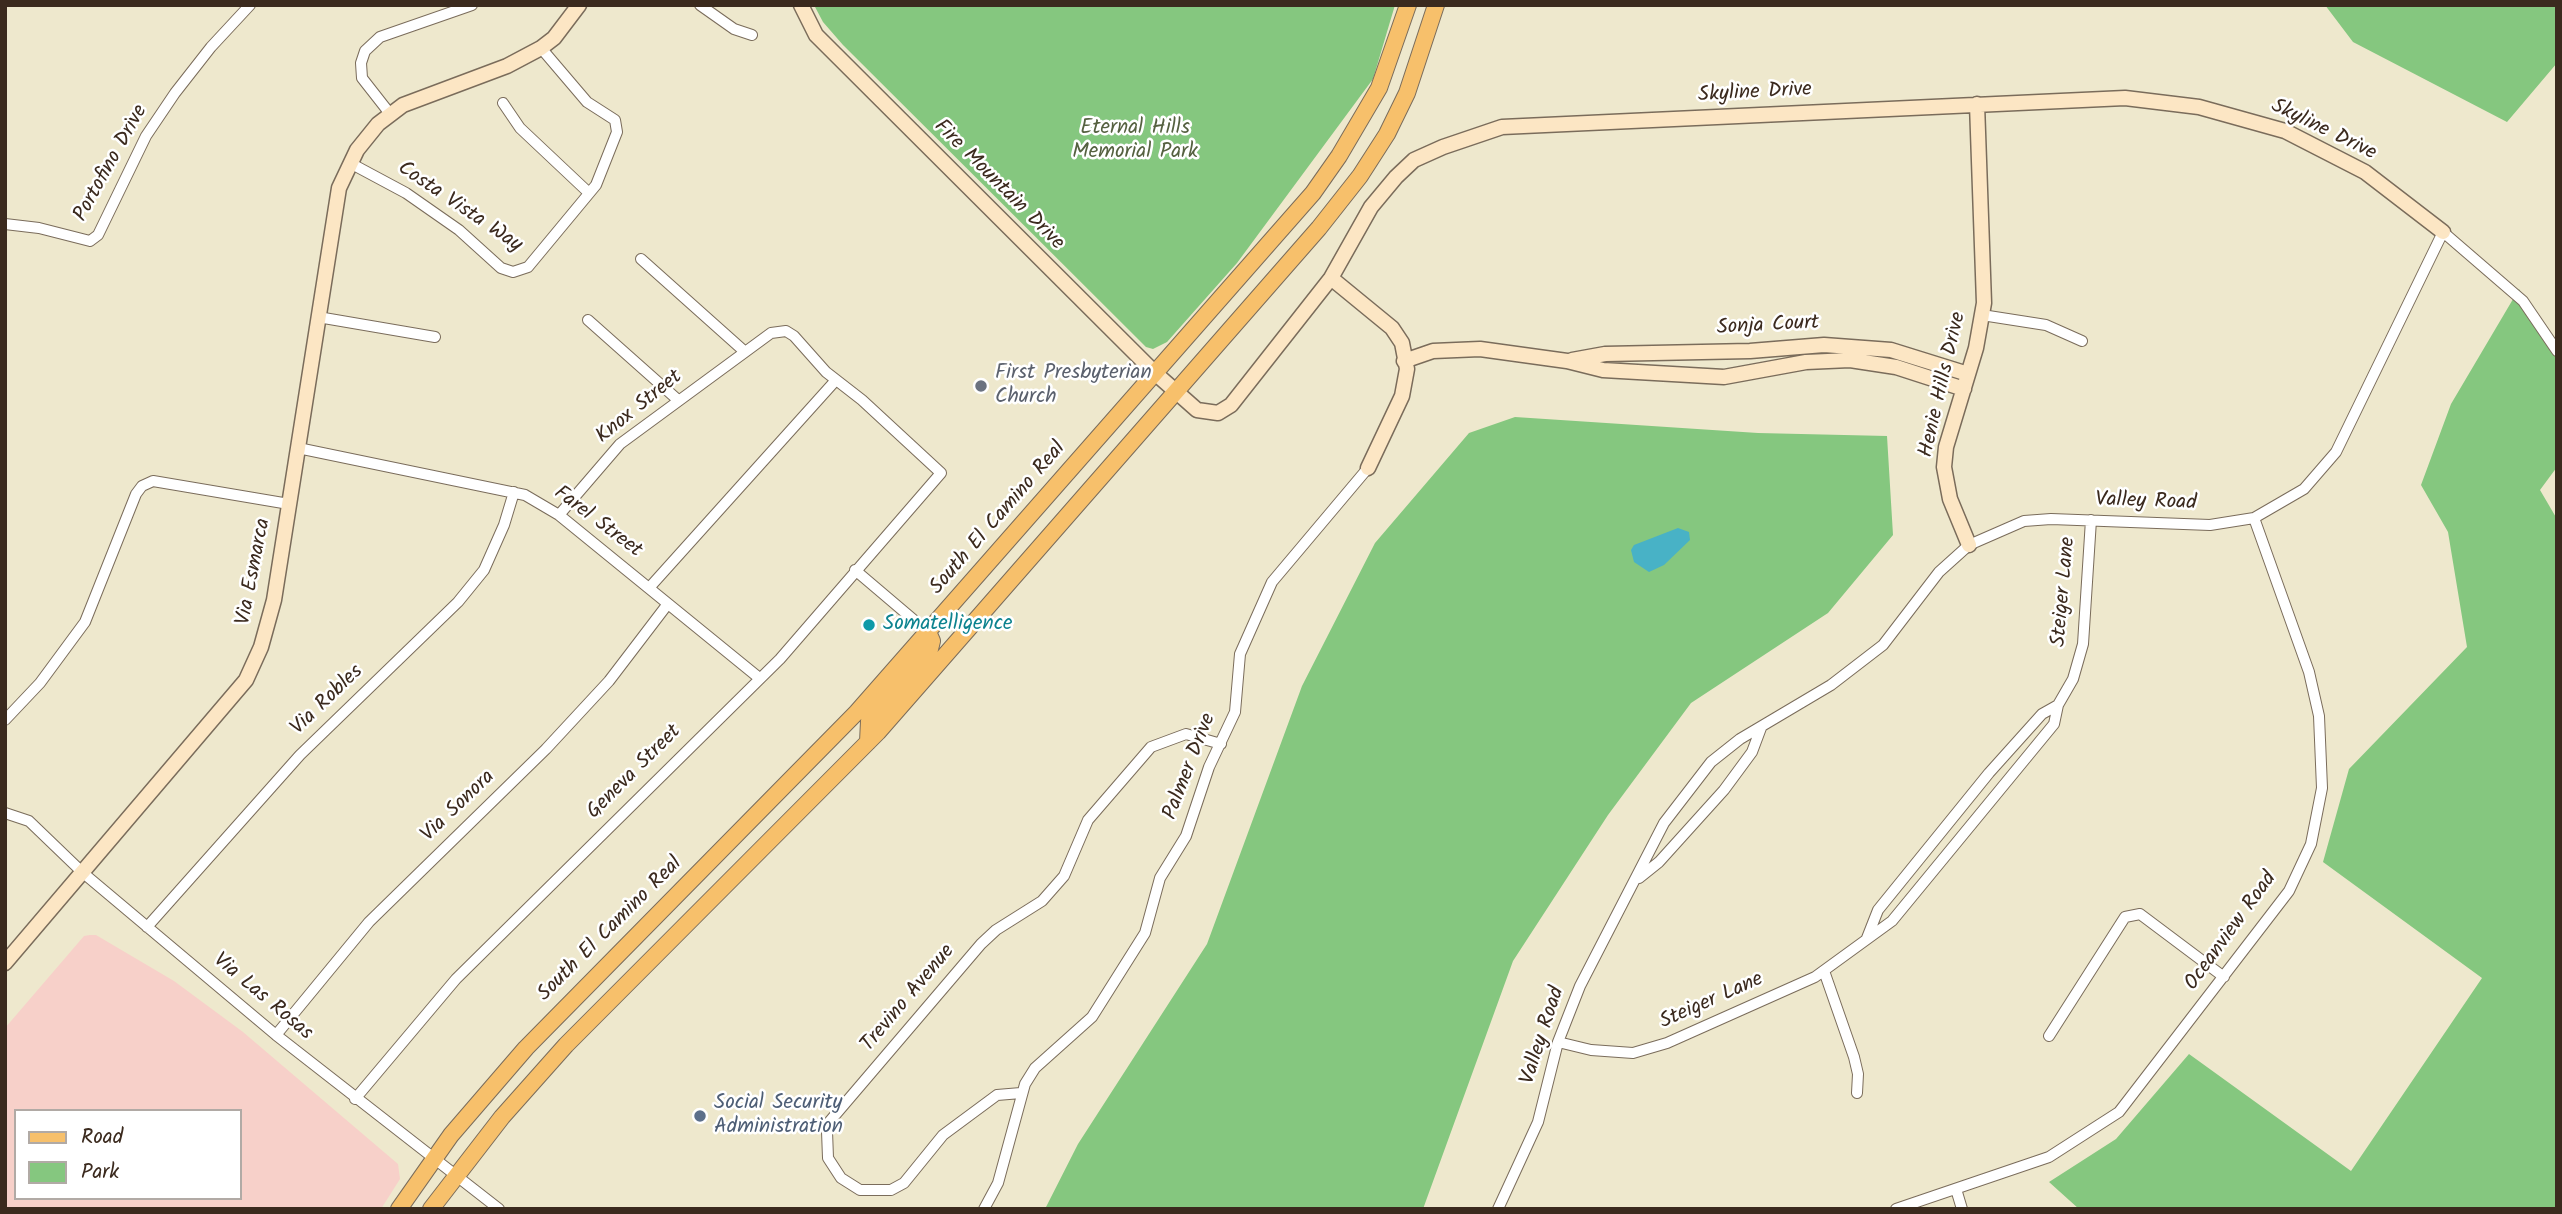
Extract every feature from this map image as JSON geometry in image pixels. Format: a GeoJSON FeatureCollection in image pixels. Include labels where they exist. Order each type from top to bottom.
{"type":"FeatureCollection","features":[{"type":"Feature","properties":{"kind":"main road","name":"South El Camino Real"},"geometry":{"type":"LineString","coordinates":[[399,1209],[434,1159],[526,1048],[833,737],[1313,193],[1339,156],[1379,88],[1408,5]]}},
{"type":"Feature","properties":{"kind":"main road"},"geometry":{"type":"LineString","coordinates":[[431,1209],[528,1087],[573,1037],[868,742],[1319,228],[1360,176],[1407,93],[1436,5]]}},
{"type":"Feature","properties":{"kind":"main road"},"geometry":{"type":"LineString","coordinates":[[868,742],[869,721],[930,649],[932,641],[928,632]]}},
{"type":"Feature","properties":{"kind":"street","name":"Portofino Drive"},"geometry":{"type":"LineString","coordinates":[[5,223],[90,241],[98,235],[146,136],[174,93],[250,5]]}},
{"type":"Feature","properties":{"kind":"street"},"geometry":{"type":"LineString","coordinates":[[391,115],[362,78],[361,63],[365,51],[380,37],[472,5]]}},
{"type":"Feature","properties":{"kind":"street"},"geometry":{"type":"LineString","coordinates":[[351,163],[357,150],[403,105],[507,66],[541,48],[554,38],[579,5]]}},
{"type":"Feature","properties":{"kind":"street"},"geometry":{"type":"LineString","coordinates":[[700,5],[734,29],[752,35]]}},
{"type":"Feature","properties":{"kind":"street","name":"Fire Mountain Drive"},"geometry":{"type":"LineString","coordinates":[[801,5],[816,35],[1174,391]]}},
{"type":"Feature","properties":{"kind":"street","name":"Costa Vista Way"},"geometry":{"type":"LineString","coordinates":[[351,163],[406,193],[459,230],[501,268],[513,272],[528,267],[596,185],[617,132],[615,120],[587,102],[541,48]]}},
{"type":"Feature","properties":{"kind":"street","name":"Skyline Drive"},"geometry":{"type":"LineString","coordinates":[[1174,391],[1197,410],[1218,413],[1231,405],[1331,278],[1371,207],[1414,160],[1502,127],[2125,98],[2199,107],[2256,121],[2296,136],[2365,172],[2443,232]]}},
{"type":"Feature","properties":{"kind":"street"},"geometry":{"type":"LineString","coordinates":[[503,103],[520,128],[589,193]]}},
{"type":"Feature","properties":{"kind":"street","name":"Henie Hills Drive"},"geometry":{"type":"LineString","coordinates":[[1969,545],[1950,499],[1944,467],[1946,447],[1982,315],[1977,104]]}},
{"type":"Feature","properties":{"kind":"street","name":"Via Esmarca"},"geometry":{"type":"LineString","coordinates":[[5,963],[246,680],[261,647],[274,600],[339,188],[351,163]]}},
{"type":"Feature","properties":{"kind":"street"},"geometry":{"type":"LineString","coordinates":[[2443,232],[2523,301],[2557,351]]}},
{"type":"Feature","properties":{"kind":"street","name":"Valley Road"},"geometry":{"type":"LineString","coordinates":[[1498,1209],[1538,1122],[1558,1042],[1580,986],[1637,880],[1664,823],[1711,762],[1740,739],[1831,685],[1883,645],[1939,572],[1969,545],[2024,522],[2091,520],[2210,525],[2254,518],[2304,489],[2336,452],[2443,232]]}},
{"type":"Feature","properties":{"kind":"street"},"geometry":{"type":"LineString","coordinates":[[641,259],[744,351]]}},
{"type":"Feature","properties":{"kind":"street","name":"Palmer Drive"},"geometry":{"type":"LineString","coordinates":[[984,1209],[998,1183],[1021,1093],[1035,1068],[1092,1017],[1145,933],[1160,878],[1186,836],[1220,744],[1235,712],[1240,654],[1272,582],[1368,468],[1402,396],[1407,369],[1402,344],[1392,328],[1331,278]]}},
{"type":"Feature","properties":{"kind":"street"},"geometry":{"type":"LineString","coordinates":[[1982,315],[2046,325],[2082,341]]}},
{"type":"Feature","properties":{"kind":"street"},"geometry":{"type":"LineString","coordinates":[[318,317],[435,337]]}},
{"type":"Feature","properties":{"kind":"street"},"geometry":{"type":"LineString","coordinates":[[588,320],[678,400]]}},
{"type":"Feature","properties":{"kind":"street","name":"Knox Street"},"geometry":{"type":"LineString","coordinates":[[559,514],[620,444],[771,333],[786,331],[836,380]]}},
{"type":"Feature","properties":{"kind":"street","name":"Sonja Court"},"geometry":{"type":"LineString","coordinates":[[1567,361],[1605,354],[1750,351],[1824,345],[1891,350],[1966,381]]}},
{"type":"Feature","properties":{"kind":"street","name":"Sonja Court"},"geometry":{"type":"LineString","coordinates":[[1404,361],[1433,351],[1480,349],[1567,361],[1603,370],[1724,377],[1806,362],[1850,360],[1966,381]]}},
{"type":"Feature","properties":{"kind":"street"},"geometry":{"type":"LineString","coordinates":[[649,588],[836,380]]}},
{"type":"Feature","properties":{"kind":"street","name":"Geneva Street"},"geometry":{"type":"LineString","coordinates":[[355,1099],[456,979],[758,677],[780,659],[941,473],[862,400],[836,380]]}},
{"type":"Feature","properties":{"kind":"street","name":"Farel Street"},"geometry":{"type":"LineString","coordinates":[[298,448],[526,495],[559,514],[758,677]]}},
{"type":"Feature","properties":{"kind":"street"},"geometry":{"type":"LineString","coordinates":[[5,720],[40,683],[85,622],[136,494],[142,486],[153,481],[289,504]]}},
{"type":"Feature","properties":{"kind":"street","name":"Via Robles"},"geometry":{"type":"LineString","coordinates":[[147,927],[300,755],[458,602],[484,570],[504,526],[514,492]]}},
{"type":"Feature","properties":{"kind":"street","name":"Oceanview Road"},"geometry":{"type":"LineString","coordinates":[[1896,1209],[2049,1157],[2119,1112],[2289,891],[2311,844],[2322,788],[2319,716],[2310,675],[2254,518]]}},
{"type":"Feature","properties":{"kind":"street","name":"Steiger Lane"},"geometry":{"type":"LineString","coordinates":[[1558,1042],[1591,1050],[1633,1053],[1667,1043],[1824,971],[1892,921],[2054,724],[2058,705],[2073,679],[2082,644],[2091,520]]}},
{"type":"Feature","properties":{"kind":"street"},"geometry":{"type":"LineString","coordinates":[[855,570],[928,632]]}},
{"type":"Feature","properties":{"kind":"street","name":"Via Sonora"},"geometry":{"type":"LineString","coordinates":[[276,1035],[369,922],[546,749],[609,681],[667,605]]}},
{"type":"Feature","properties":{"kind":"street","name":"Steiger Lane"},"geometry":{"type":"LineString","coordinates":[[1867,940],[1878,910],[1989,773],[2042,714],[2058,705]]}},
{"type":"Feature","properties":{"kind":"street","name":"Valley Road"},"geometry":{"type":"LineString","coordinates":[[1637,880],[1659,862],[1724,789],[1752,752],[1761,728]]}},
{"type":"Feature","properties":{"kind":"street","name":"Trevino Avenue"},"geometry":{"type":"LineString","coordinates":[[1021,1093],[997,1095],[943,1135],[904,1183],[891,1190],[860,1191],[841,1178],[828,1158],[827,1131],[830,1122],[981,944],[996,930],[1042,901],[1064,876],[1088,820],[1151,747],[1186,734],[1220,744]]}},
{"type":"Feature","properties":{"kind":"street","name":"Via Las Rosas"},"geometry":{"type":"LineString","coordinates":[[5,813],[30,821],[82,872],[276,1035],[499,1209]]}},
{"type":"Feature","properties":{"kind":"street"},"geometry":{"type":"LineString","coordinates":[[2049,1036],[2125,917],[2140,914],[2224,977]]}},
{"type":"Feature","properties":{"kind":"street"},"geometry":{"type":"LineString","coordinates":[[1824,971],[1854,1057],[1858,1074],[1857,1093]]}},
{"type":"Feature","properties":{"kind":"street"},"geometry":{"type":"LineString","coordinates":[[1956,1189],[1962,1209]]}},
{"type":"Feature","properties":{"kind":"shaded area"},"geometry":{"type":"Polygon","coordinates":[[[96,935],[174,981],[243,1032],[398,1164],[400,1179],[381,1209],[5,1209],[5,1028],[84,936],[96,935]]]}},
{"type":"Feature","properties":{"kind":"green space","name":"Eternal Hills Memorial Park"},"geometry":{"type":"Polygon","coordinates":[[[814,5],[1395,5],[1373,79],[1237,263],[1167,342],[1153,349],[1146,347],[843,45],[823,22],[814,5]]]}},
{"type":"Feature","properties":{"kind":"green space"},"geometry":{"type":"Polygon","coordinates":[[[2325,5],[2557,5],[2557,63],[2507,122],[2353,42],[2325,5]]]}},
{"type":"Feature","properties":{"kind":"green space"},"geometry":{"type":"Polygon","coordinates":[[[2519,289],[2557,351],[2557,467],[2540,490],[2557,519],[2557,1209],[2079,1209],[2049,1182],[2116,1139],[2189,1054],[2351,1171],[2482,978],[2323,862],[2349,769],[2467,647],[2448,532],[2421,485],[2451,404],[2519,289]]]}},
{"type":"Feature","properties":{"kind":"green space"},"geometry":{"type":"Polygon","coordinates":[[[1515,417],[1758,433],[1887,436],[1893,535],[1828,613],[1691,703],[1608,815],[1513,961],[1423,1209],[1045,1209],[1078,1144],[1207,944],[1302,686],[1375,543],[1469,433],[1515,417]]]}},
{"type":"Feature","properties":{"kind":"water"},"geometry":{"type":"Polygon","coordinates":[[[1678,528],[1689,532],[1690,540],[1664,565],[1649,572],[1634,562],[1631,550],[1634,545],[1678,528]]]}},
{"type":"Feature","properties":{"kind":"place","name":"First Presbyterian Church"},"geometry":{"type":"Point","coordinates":[981,386]}},
{"type":"Feature","properties":{"kind":"place","name":"Somatelligence"},"geometry":{"type":"Point","coordinates":[869,625]}},
{"type":"Feature","properties":{"kind":"place","name":"Social Security Administration"},"geometry":{"type":"Point","coordinates":[700,1116]}}]}
